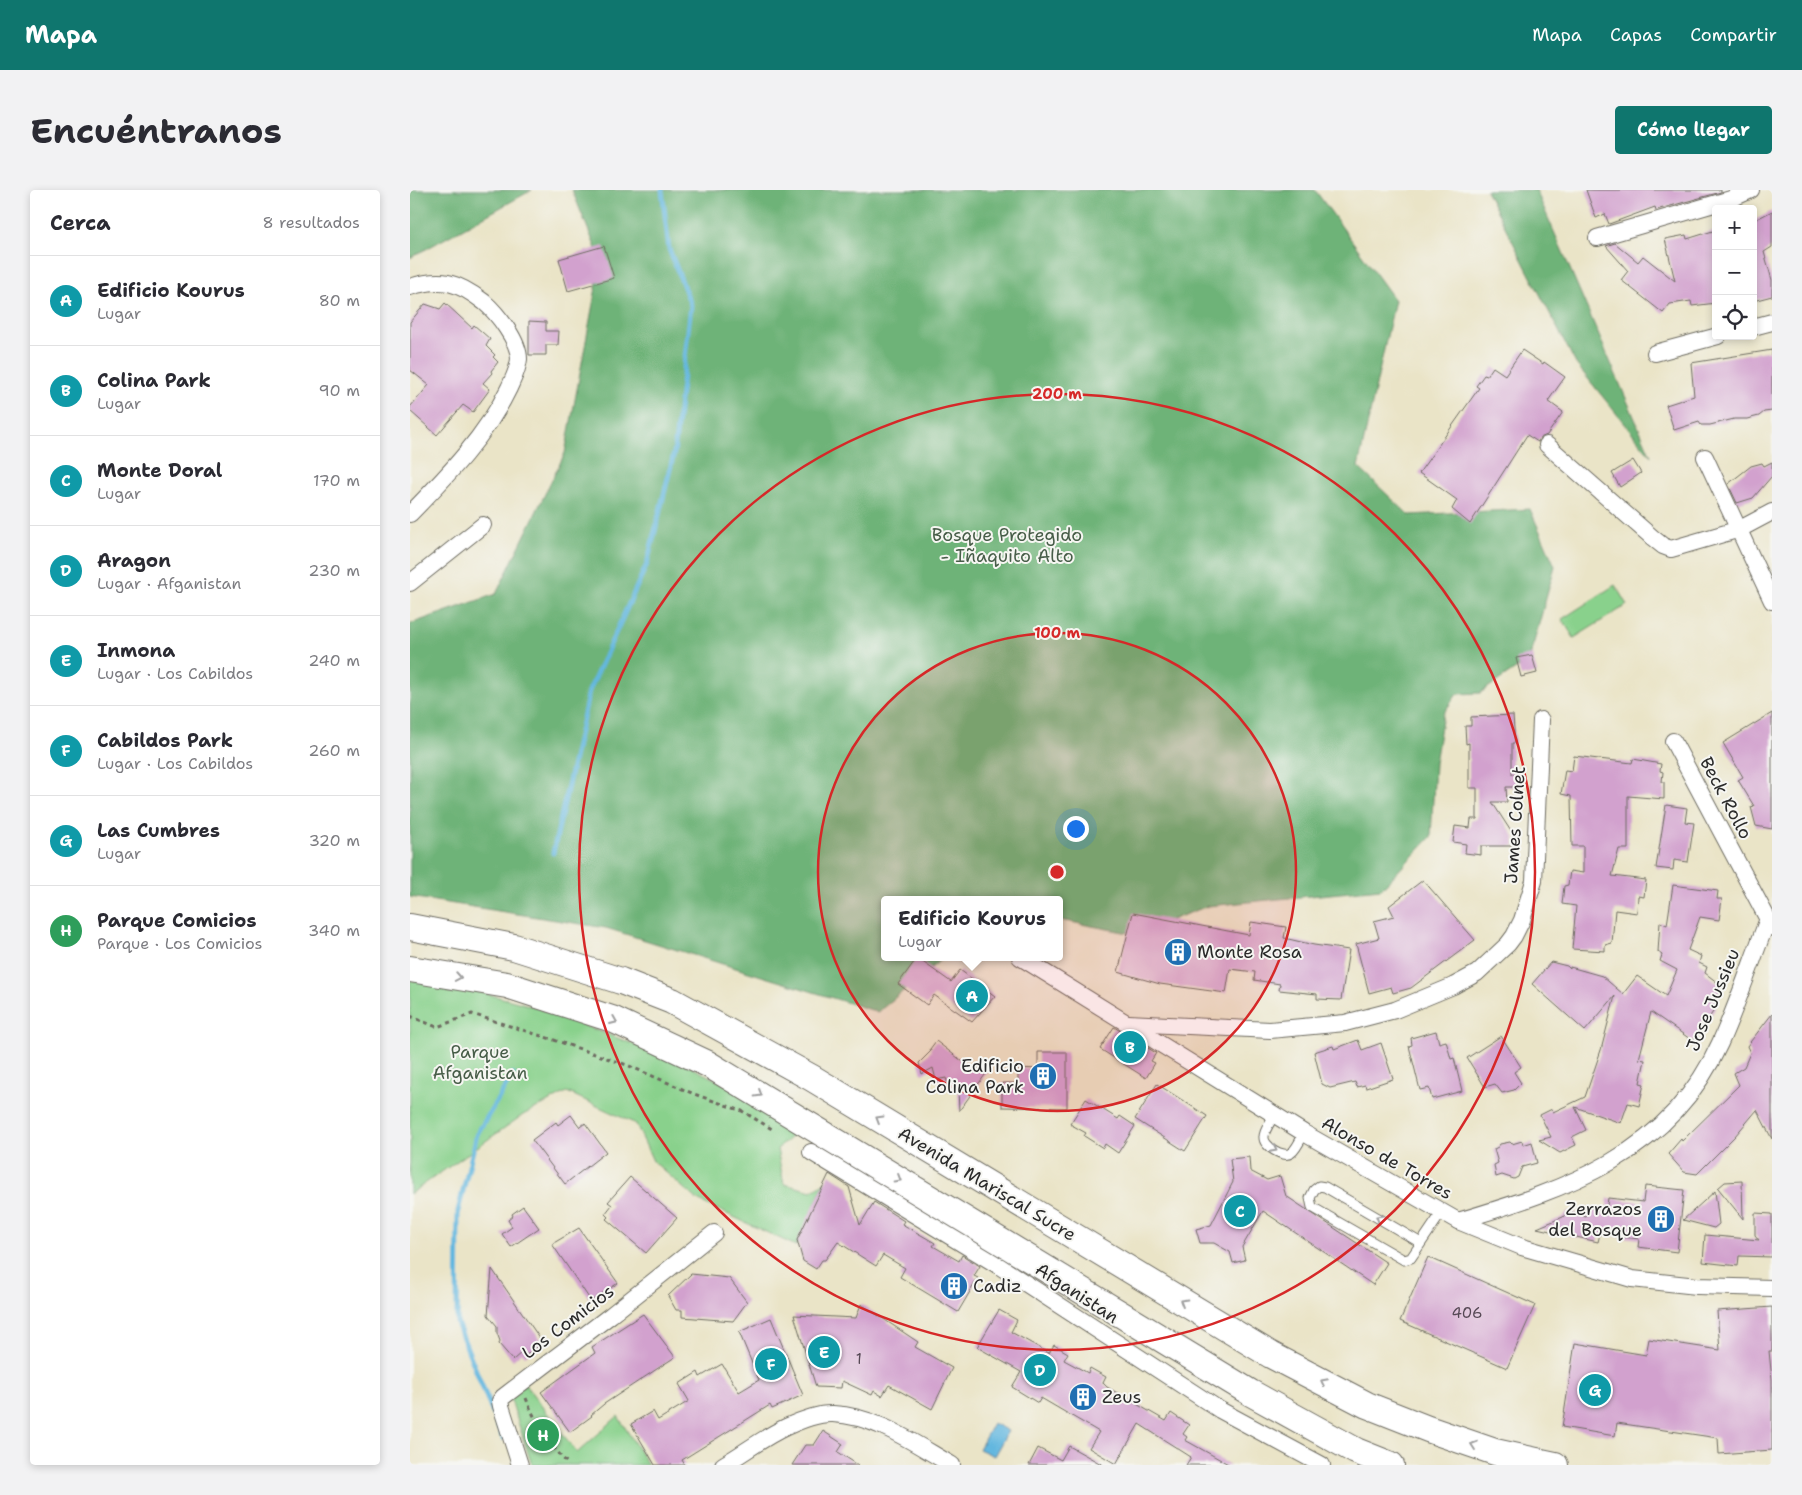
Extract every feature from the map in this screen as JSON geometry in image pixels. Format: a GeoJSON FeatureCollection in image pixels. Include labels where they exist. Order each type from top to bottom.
{"type":"FeatureCollection","features":[{"type":"Feature","properties":{"kind":"main road","name":"Avenida Mariscal Sucre"},"geometry":{"type":"LineString","coordinates":[[410,927],[514,947],[621,981],[672,1001],[812,1078],[1271,1355],[1367,1405],[1428,1429],[1495,1452],[1555,1465]]}},
{"type":"Feature","properties":{"kind":"main road"},"geometry":{"type":"LineString","coordinates":[[410,969],[516,988],[612,1019],[708,1064],[1251,1393],[1356,1451],[1391,1465]]}},
{"type":"Feature","properties":{"kind":"street"},"geometry":{"type":"LineString","coordinates":[[1597,238],[1731,199],[1751,190]]}},
{"type":"Feature","properties":{"kind":"street"},"geometry":{"type":"LineString","coordinates":[[410,287],[426,282],[455,284],[467,289],[489,306],[505,326],[516,345],[519,357],[518,369],[502,402],[477,438],[439,484],[410,514]]}},
{"type":"Feature","properties":{"kind":"street"},"geometry":{"type":"LineString","coordinates":[[1757,326],[1772,322]]}},
{"type":"Feature","properties":{"kind":"street"},"geometry":{"type":"LineString","coordinates":[[1656,353],[1712,338]]}},
{"type":"Feature","properties":{"kind":"street"},"geometry":{"type":"LineString","coordinates":[[1548,445],[1663,546],[1671,549],[1740,529],[1772,512]]}},
{"type":"Feature","properties":{"kind":"street"},"geometry":{"type":"LineString","coordinates":[[1705,457],[1772,601]]}},
{"type":"Feature","properties":{"kind":"street"},"geometry":{"type":"LineString","coordinates":[[410,583],[483,525]]}},
{"type":"Feature","properties":{"kind":"street","name":"James Colnet"},"geometry":{"type":"LineString","coordinates":[[1126,1023],[1270,1030],[1345,1022],[1395,1010],[1453,986],[1477,973],[1514,936],[1522,920],[1534,882],[1541,720]]}},
{"type":"Feature","properties":{"kind":"street","name":"Beck Rollo"},"geometry":{"type":"LineString","coordinates":[[1673,741],[1770,923]]}},
{"type":"Feature","properties":{"kind":"street","name":"Jose Jussieu"},"geometry":{"type":"LineString","coordinates":[[1458,1221],[1516,1204],[1573,1182],[1606,1166],[1632,1150],[1659,1126],[1689,1094],[1720,1044],[1770,923]]}},
{"type":"Feature","properties":{"kind":"street","name":"Alonso de Torres"},"geometry":{"type":"LineString","coordinates":[[1026,961],[1274,1115],[1458,1221],[1522,1247],[1632,1279],[1698,1286],[1772,1288]]}},
{"type":"Feature","properties":{"kind":"street","name":"Afganistan"},"geometry":{"type":"LineString","coordinates":[[811,1152],[999,1266],[1220,1410],[1322,1465]]}},
{"type":"Feature","properties":{"kind":"street","name":"Los Comicios"},"geometry":{"type":"LineString","coordinates":[[520,1465],[501,1406],[500,1401],[503,1396],[611,1315],[714,1233]]}},
{"type":"Feature","properties":{"kind":"street"},"geometry":{"type":"LineString","coordinates":[[723,1465],[785,1427],[812,1417],[832,1413],[882,1425],[952,1465]]}},
{"type":"Feature","properties":{"kind":"lane"},"geometry":{"type":"LineString","coordinates":[[1274,1115],[1264,1134],[1266,1145],[1284,1154],[1288,1154],[1292,1152],[1304,1133]]}},
{"type":"Feature","properties":{"kind":"lane"},"geometry":{"type":"LineString","coordinates":[[1421,1243],[1325,1187],[1319,1186],[1314,1190],[1310,1198],[1312,1207],[1404,1260],[1411,1258],[1442,1212]]}},
{"type":"Feature","properties":{"kind":"path"},"geometry":{"type":"LineString","coordinates":[[410,1016],[437,1027],[472,1014],[626,1065],[694,1094],[742,1111],[773,1130]]}},
{"type":"Feature","properties":{"kind":"path"},"geometry":{"type":"LineString","coordinates":[[524,1393],[532,1415],[555,1451],[569,1465]]}},
{"type":"Feature","properties":{"kind":"green space"},"geometry":{"type":"Polygon","coordinates":[[[410,190],[532,190],[410,258],[410,190]]]}},
{"type":"Feature","properties":{"kind":"green space","name":"Bosque Protegido - Iñaquito Alto"},"geometry":{"type":"Polygon","coordinates":[[[572,190],[1315,190],[1395,300],[1358,467],[1409,515],[1530,509],[1555,566],[1529,660],[1480,693],[1457,694],[1443,714],[1435,763],[1431,837],[1381,889],[1208,906],[1134,934],[1063,921],[1063,896],[881,896],[881,961],[939,961],[878,1012],[606,928],[410,897],[410,624],[496,594],[565,453],[601,261],[572,190]]]}},
{"type":"Feature","properties":{"kind":"green space"},"geometry":{"type":"Polygon","coordinates":[[[1486,190],[1536,190],[1651,456],[1576,364],[1486,190]]]}},
{"type":"Feature","properties":{"kind":"green space"},"geometry":{"type":"Polygon","coordinates":[[[1615,585],[1627,605],[1574,638],[1562,619],[1615,585]]]}},
{"type":"Feature","properties":{"kind":"green space","name":"Parque Afganistan"},"geometry":{"type":"Polygon","coordinates":[[[410,980],[480,992],[529,1005],[679,1061],[805,1125],[777,1149],[784,1184],[812,1191],[825,1182],[796,1246],[697,1200],[653,1161],[636,1124],[567,1092],[523,1115],[410,1194],[410,980]]]}},
{"type":"Feature","properties":{"kind":"green space"},"geometry":{"type":"Polygon","coordinates":[[[525,1384],[577,1453],[618,1416],[648,1465],[532,1465],[509,1394],[525,1384]]]}},
{"type":"Feature","properties":{"kind":"water"},"geometry":{"type":"Polygon","coordinates":[[[993,1423],[1008,1431],[994,1456],[979,1449],[993,1423]]]}},
{"type":"Feature","properties":{"kind":"building"},"geometry":{"type":"Polygon","coordinates":[[[1586,190],[1721,190],[1721,192],[1656,210],[1655,207],[1609,224],[1605,214],[1596,218],[1586,190]]]}},
{"type":"Feature","properties":{"kind":"building"},"geometry":{"type":"Polygon","coordinates":[[[1772,211],[1772,247],[1764,252],[1772,280],[1772,296],[1757,300],[1757,250],[1757,219],[1772,211]]]}},
{"type":"Feature","properties":{"kind":"building"},"geometry":{"type":"Polygon","coordinates":[[[1712,231],[1712,304],[1692,306],[1691,301],[1670,304],[1663,313],[1621,280],[1628,271],[1606,246],[1615,243],[1638,262],[1643,256],[1675,281],[1665,239],[1686,235],[1687,239],[1712,231]]]}},
{"type":"Feature","properties":{"kind":"building"},"geometry":{"type":"Polygon","coordinates":[[[604,246],[614,278],[568,291],[559,259],[604,246]]]}},
{"type":"Feature","properties":{"kind":"building"},"geometry":{"type":"Polygon","coordinates":[[[445,303],[472,328],[474,325],[490,339],[486,346],[495,355],[493,357],[498,362],[491,371],[492,373],[483,383],[490,389],[473,412],[463,405],[437,435],[410,411],[410,407],[429,385],[410,370],[410,322],[425,304],[440,309],[445,303]]]}},
{"type":"Feature","properties":{"kind":"building"},"geometry":{"type":"Polygon","coordinates":[[[529,321],[546,322],[546,331],[559,331],[558,345],[546,345],[546,355],[529,355],[529,321]]]}},
{"type":"Feature","properties":{"kind":"building"},"geometry":{"type":"Polygon","coordinates":[[[1522,350],[1543,364],[1544,362],[1565,377],[1548,401],[1563,412],[1547,435],[1540,438],[1538,442],[1527,435],[1470,524],[1452,509],[1457,500],[1419,473],[1479,388],[1476,386],[1484,375],[1487,376],[1493,367],[1505,375],[1522,350]]]}},
{"type":"Feature","properties":{"kind":"building"},"geometry":{"type":"Polygon","coordinates":[[[1772,350],[1772,411],[1747,419],[1734,419],[1710,425],[1701,425],[1699,422],[1674,430],[1666,405],[1694,396],[1691,363],[1772,350]]]}},
{"type":"Feature","properties":{"kind":"building"},"geometry":{"type":"Polygon","coordinates":[[[1633,460],[1641,473],[1620,487],[1612,473],[1633,460]]]}},
{"type":"Feature","properties":{"kind":"building"},"geometry":{"type":"Polygon","coordinates":[[[1772,462],[1772,476],[1753,498],[1737,503],[1728,484],[1751,466],[1762,463],[1764,466],[1772,462]]]}},
{"type":"Feature","properties":{"kind":"building"},"geometry":{"type":"Polygon","coordinates":[[[1532,655],[1537,673],[1521,677],[1516,658],[1532,655]]]}},
{"type":"Feature","properties":{"kind":"building"},"geometry":{"type":"Polygon","coordinates":[[[1772,713],[1772,829],[1756,826],[1751,807],[1754,806],[1738,780],[1743,777],[1723,743],[1772,713]]]}},
{"type":"Feature","properties":{"kind":"building"},"geometry":{"type":"Polygon","coordinates":[[[1513,715],[1515,743],[1512,743],[1512,774],[1519,774],[1518,787],[1506,787],[1507,802],[1492,802],[1514,836],[1515,846],[1481,846],[1481,855],[1465,853],[1466,844],[1453,842],[1455,826],[1470,828],[1471,819],[1477,819],[1477,788],[1469,788],[1469,743],[1466,744],[1465,726],[1471,726],[1471,717],[1513,715]]]}},
{"type":"Feature","properties":{"kind":"building"},"geometry":{"type":"Polygon","coordinates":[[[1574,756],[1632,763],[1633,759],[1661,764],[1660,771],[1663,772],[1664,799],[1628,796],[1628,849],[1619,849],[1612,876],[1646,880],[1644,897],[1638,896],[1637,913],[1615,910],[1612,943],[1605,945],[1605,951],[1572,949],[1576,906],[1562,904],[1564,886],[1568,885],[1570,871],[1583,873],[1583,846],[1572,846],[1571,796],[1561,794],[1565,770],[1572,771],[1574,756]]]}},
{"type":"Feature","properties":{"kind":"building"},"geometry":{"type":"Polygon","coordinates":[[[1666,805],[1687,808],[1685,822],[1694,823],[1688,862],[1674,860],[1673,870],[1656,868],[1666,805]]]}},
{"type":"Feature","properties":{"kind":"building"},"geometry":{"type":"Polygon","coordinates":[[[1423,880],[1475,940],[1411,988],[1393,993],[1391,987],[1369,993],[1356,944],[1379,938],[1374,921],[1394,916],[1389,906],[1423,880]]]}},
{"type":"Feature","properties":{"kind":"building"},"geometry":{"type":"Polygon","coordinates":[[[1673,885],[1718,891],[1717,899],[1722,899],[1719,920],[1700,917],[1688,950],[1701,956],[1699,963],[1707,967],[1705,973],[1722,986],[1715,1009],[1693,1041],[1651,1012],[1639,1059],[1645,1060],[1640,1083],[1644,1084],[1639,1106],[1628,1103],[1621,1123],[1575,1107],[1586,1130],[1572,1137],[1576,1145],[1560,1153],[1539,1140],[1551,1137],[1540,1115],[1552,1109],[1553,1112],[1585,1097],[1601,1050],[1615,996],[1585,1031],[1532,984],[1551,962],[1567,966],[1570,969],[1570,967],[1602,976],[1623,994],[1637,976],[1666,996],[1677,970],[1660,961],[1662,955],[1658,952],[1660,922],[1667,925],[1673,885]]]}},
{"type":"Feature","properties":{"kind":"building"},"geometry":{"type":"Polygon","coordinates":[[[1133,913],[1249,935],[1251,922],[1286,927],[1284,938],[1349,950],[1341,1000],[1317,999],[1317,994],[1279,990],[1280,984],[1254,980],[1255,972],[1230,969],[1226,993],[1160,984],[1118,972],[1133,913]]]}},
{"type":"Feature","properties":{"kind":"building"},"geometry":{"type":"Polygon","coordinates":[[[915,961],[921,961],[951,982],[960,970],[995,996],[972,1022],[934,995],[927,1005],[898,984],[915,961]]]}},
{"type":"Feature","properties":{"kind":"building"},"geometry":{"type":"Polygon","coordinates":[[[1772,1014],[1772,1139],[1757,1110],[1735,1136],[1697,1174],[1684,1172],[1668,1154],[1681,1139],[1682,1141],[1739,1085],[1734,1073],[1744,1067],[1750,1053],[1747,1046],[1772,1014]]]}},
{"type":"Feature","properties":{"kind":"building"},"geometry":{"type":"Polygon","coordinates":[[[1114,1027],[1156,1053],[1151,1061],[1155,1063],[1146,1078],[1100,1049],[1114,1027]]]}},
{"type":"Feature","properties":{"kind":"building"},"geometry":{"type":"Polygon","coordinates":[[[1436,1031],[1439,1043],[1446,1041],[1451,1059],[1454,1058],[1462,1091],[1432,1099],[1429,1088],[1420,1090],[1409,1046],[1412,1045],[1411,1038],[1436,1031]]]}},
{"type":"Feature","properties":{"kind":"building"},"geometry":{"type":"Polygon","coordinates":[[[1501,1036],[1521,1067],[1514,1072],[1521,1083],[1514,1090],[1502,1093],[1495,1084],[1485,1087],[1467,1058],[1501,1036]]]}},
{"type":"Feature","properties":{"kind":"building"},"geometry":{"type":"Polygon","coordinates":[[[1358,1040],[1362,1050],[1381,1043],[1393,1079],[1366,1088],[1365,1085],[1357,1087],[1355,1082],[1330,1088],[1322,1084],[1314,1052],[1333,1046],[1334,1049],[1358,1040]]]}},
{"type":"Feature","properties":{"kind":"building"},"geometry":{"type":"Polygon","coordinates":[[[936,1041],[971,1068],[990,1068],[959,1111],[958,1089],[949,1088],[946,1078],[936,1080],[933,1068],[922,1074],[919,1063],[931,1051],[930,1049],[936,1041]]]}},
{"type":"Feature","properties":{"kind":"building","name":"Edificio Colina Park"},"geometry":{"type":"Polygon","coordinates":[[[1038,1052],[1067,1052],[1067,1108],[1002,1107],[1002,1083],[1018,1083],[1018,1068],[1038,1069],[1038,1052]]]}},
{"type":"Feature","properties":{"kind":"building"},"geometry":{"type":"Polygon","coordinates":[[[1157,1084],[1207,1116],[1185,1151],[1135,1119],[1157,1084]]]}},
{"type":"Feature","properties":{"kind":"building"},"geometry":{"type":"Polygon","coordinates":[[[1086,1099],[1118,1119],[1120,1116],[1135,1126],[1118,1153],[1105,1144],[1103,1148],[1084,1136],[1086,1133],[1070,1124],[1086,1099]]]}},
{"type":"Feature","properties":{"kind":"building"},"geometry":{"type":"Polygon","coordinates":[[[571,1115],[580,1127],[585,1123],[606,1152],[565,1184],[532,1140],[556,1122],[558,1125],[571,1115]]]}},
{"type":"Feature","properties":{"kind":"building"},"geometry":{"type":"Polygon","coordinates":[[[1522,1141],[1523,1145],[1532,1142],[1537,1163],[1522,1167],[1518,1177],[1514,1179],[1502,1175],[1496,1177],[1494,1165],[1498,1163],[1494,1149],[1500,1144],[1510,1142],[1512,1144],[1522,1141]]]}},
{"type":"Feature","properties":{"kind":"building"},"geometry":{"type":"Polygon","coordinates":[[[1249,1157],[1250,1171],[1267,1180],[1280,1176],[1286,1196],[1387,1263],[1373,1285],[1263,1211],[1242,1247],[1245,1260],[1233,1263],[1230,1252],[1214,1243],[1200,1243],[1196,1229],[1211,1225],[1233,1182],[1230,1159],[1249,1157]]]}},
{"type":"Feature","properties":{"kind":"building"},"geometry":{"type":"Polygon","coordinates":[[[829,1174],[849,1187],[860,1225],[874,1202],[904,1221],[902,1224],[935,1243],[933,1246],[959,1261],[962,1255],[980,1266],[974,1276],[978,1278],[958,1312],[900,1277],[905,1268],[883,1255],[876,1266],[838,1242],[816,1269],[803,1261],[797,1240],[829,1174]]]}},
{"type":"Feature","properties":{"kind":"building"},"geometry":{"type":"Polygon","coordinates":[[[630,1177],[677,1218],[646,1253],[606,1219],[608,1217],[605,1214],[612,1205],[608,1202],[630,1177]]]}},
{"type":"Feature","properties":{"kind":"building"},"geometry":{"type":"Polygon","coordinates":[[[1742,1181],[1743,1219],[1718,1188],[1725,1182],[1742,1181]]]}},
{"type":"Feature","properties":{"kind":"building"},"geometry":{"type":"Polygon","coordinates":[[[1645,1186],[1684,1190],[1677,1252],[1638,1247],[1639,1239],[1600,1234],[1598,1242],[1537,1228],[1563,1217],[1568,1211],[1586,1216],[1588,1207],[1606,1212],[1608,1198],[1643,1202],[1645,1186]]]}},
{"type":"Feature","properties":{"kind":"building"},"geometry":{"type":"Polygon","coordinates":[[[1715,1191],[1719,1224],[1714,1228],[1683,1220],[1715,1191]]]}},
{"type":"Feature","properties":{"kind":"building"},"geometry":{"type":"Polygon","coordinates":[[[523,1206],[539,1228],[511,1247],[502,1234],[512,1227],[508,1220],[513,1216],[512,1214],[523,1206]]]}},
{"type":"Feature","properties":{"kind":"building"},"geometry":{"type":"Polygon","coordinates":[[[1755,1213],[1772,1214],[1772,1257],[1739,1256],[1738,1266],[1703,1262],[1705,1235],[1759,1240],[1755,1235],[1755,1213]]]}},
{"type":"Feature","properties":{"kind":"building"},"geometry":{"type":"Polygon","coordinates":[[[579,1228],[618,1283],[591,1301],[552,1244],[579,1228]]]}},
{"type":"Feature","properties":{"kind":"building"},"geometry":{"type":"Polygon","coordinates":[[[1428,1257],[1535,1305],[1507,1368],[1400,1321],[1428,1257]]]}},
{"type":"Feature","properties":{"kind":"building"},"geometry":{"type":"Polygon","coordinates":[[[492,1269],[543,1343],[525,1356],[522,1352],[513,1360],[499,1344],[497,1326],[488,1315],[492,1269]]]}},
{"type":"Feature","properties":{"kind":"building"},"geometry":{"type":"Polygon","coordinates":[[[691,1274],[729,1278],[747,1302],[733,1321],[682,1317],[682,1310],[676,1310],[668,1296],[691,1274]]]}},
{"type":"Feature","properties":{"kind":"building"},"geometry":{"type":"Polygon","coordinates":[[[861,1304],[918,1342],[915,1347],[952,1368],[932,1409],[889,1385],[882,1396],[874,1391],[872,1395],[842,1381],[841,1388],[816,1387],[794,1315],[856,1318],[861,1304]]]}},
{"type":"Feature","properties":{"kind":"building"},"geometry":{"type":"Polygon","coordinates":[[[1772,1307],[1772,1351],[1769,1351],[1772,1380],[1772,1450],[1719,1454],[1718,1438],[1617,1423],[1615,1436],[1562,1427],[1575,1343],[1646,1355],[1649,1339],[1720,1350],[1717,1311],[1772,1307]]]}},
{"type":"Feature","properties":{"kind":"building"},"geometry":{"type":"Polygon","coordinates":[[[999,1310],[1017,1320],[1011,1332],[1049,1353],[1054,1345],[1068,1353],[1064,1360],[1088,1373],[1090,1368],[1106,1377],[1103,1383],[1107,1387],[1166,1421],[1171,1413],[1189,1425],[1183,1434],[1187,1437],[1185,1440],[1230,1465],[1186,1465],[1191,1457],[1139,1424],[1116,1464],[1089,1448],[1099,1432],[1041,1398],[1038,1403],[1012,1387],[1021,1372],[977,1347],[999,1310]]]}},
{"type":"Feature","properties":{"kind":"building"},"geometry":{"type":"Polygon","coordinates":[[[643,1314],[675,1357],[604,1404],[592,1416],[570,1432],[541,1392],[595,1353],[592,1347],[643,1314]]]}},
{"type":"Feature","properties":{"kind":"building"},"geometry":{"type":"Polygon","coordinates":[[[771,1318],[803,1395],[772,1409],[770,1405],[682,1460],[685,1465],[655,1465],[631,1424],[653,1411],[658,1420],[689,1401],[679,1384],[698,1372],[700,1377],[722,1364],[739,1392],[759,1380],[739,1332],[771,1318]]]}},
{"type":"Feature","properties":{"kind":"building"},"geometry":{"type":"Polygon","coordinates":[[[823,1431],[843,1444],[838,1452],[858,1465],[792,1465],[805,1445],[814,1445],[823,1431]]]}},
{"type":"Feature","properties":{"kind":"building"},"geometry":{"type":"Polygon","coordinates":[[[1069,1446],[1103,1465],[1029,1465],[1038,1448],[1061,1460],[1069,1446]]]}},
{"type":"Feature","properties":{"kind":"waterway"},"geometry":{"type":"LineString","coordinates":[[553,853],[589,691],[647,564],[674,453],[691,305],[669,249],[662,190]]}},
{"type":"Feature","properties":{"kind":"waterway"},"geometry":{"type":"LineString","coordinates":[[503,1438],[457,1323],[458,1211],[477,1134],[513,1074]]}},
{"type":"Feature","properties":{"kind":"place","name":"Monte Rosa"},"geometry":{"type":"Point","coordinates":[1178,952]}},
{"type":"Feature","properties":{"kind":"place","name":"Edificio Kourus"},"geometry":{"type":"Point","coordinates":[972,996]}},
{"type":"Feature","properties":{"kind":"place","name":"Colina Park"},"geometry":{"type":"Point","coordinates":[1130,1047]}},
{"type":"Feature","properties":{"kind":"place","name":"Edificio Colina Park"},"geometry":{"type":"Point","coordinates":[1043,1076]}},
{"type":"Feature","properties":{"kind":"place","name":"Monte Doral"},"geometry":{"type":"Point","coordinates":[1240,1211]}},
{"type":"Feature","properties":{"kind":"place","name":"Zerrazos del Bosque"},"geometry":{"type":"Point","coordinates":[1661,1219]}},
{"type":"Feature","properties":{"kind":"place","name":"Cadiz"},"geometry":{"type":"Point","coordinates":[954,1286]}},
{"type":"Feature","properties":{"kind":"place","name":"Inmona"},"geometry":{"type":"Point","coordinates":[824,1352]}},
{"type":"Feature","properties":{"kind":"place","name":"Cabildos Park"},"geometry":{"type":"Point","coordinates":[771,1364]}},
{"type":"Feature","properties":{"kind":"place","name":"Aragon"},"geometry":{"type":"Point","coordinates":[1040,1370]}},
{"type":"Feature","properties":{"kind":"place","name":"Las Cumbres"},"geometry":{"type":"Point","coordinates":[1595,1390]}},
{"type":"Feature","properties":{"kind":"place","name":"Zeus"},"geometry":{"type":"Point","coordinates":[1083,1397]}},
{"type":"Feature","properties":{"kind":"place","name":"Parque Comicios"},"geometry":{"type":"Point","coordinates":[543,1435]}}]}
